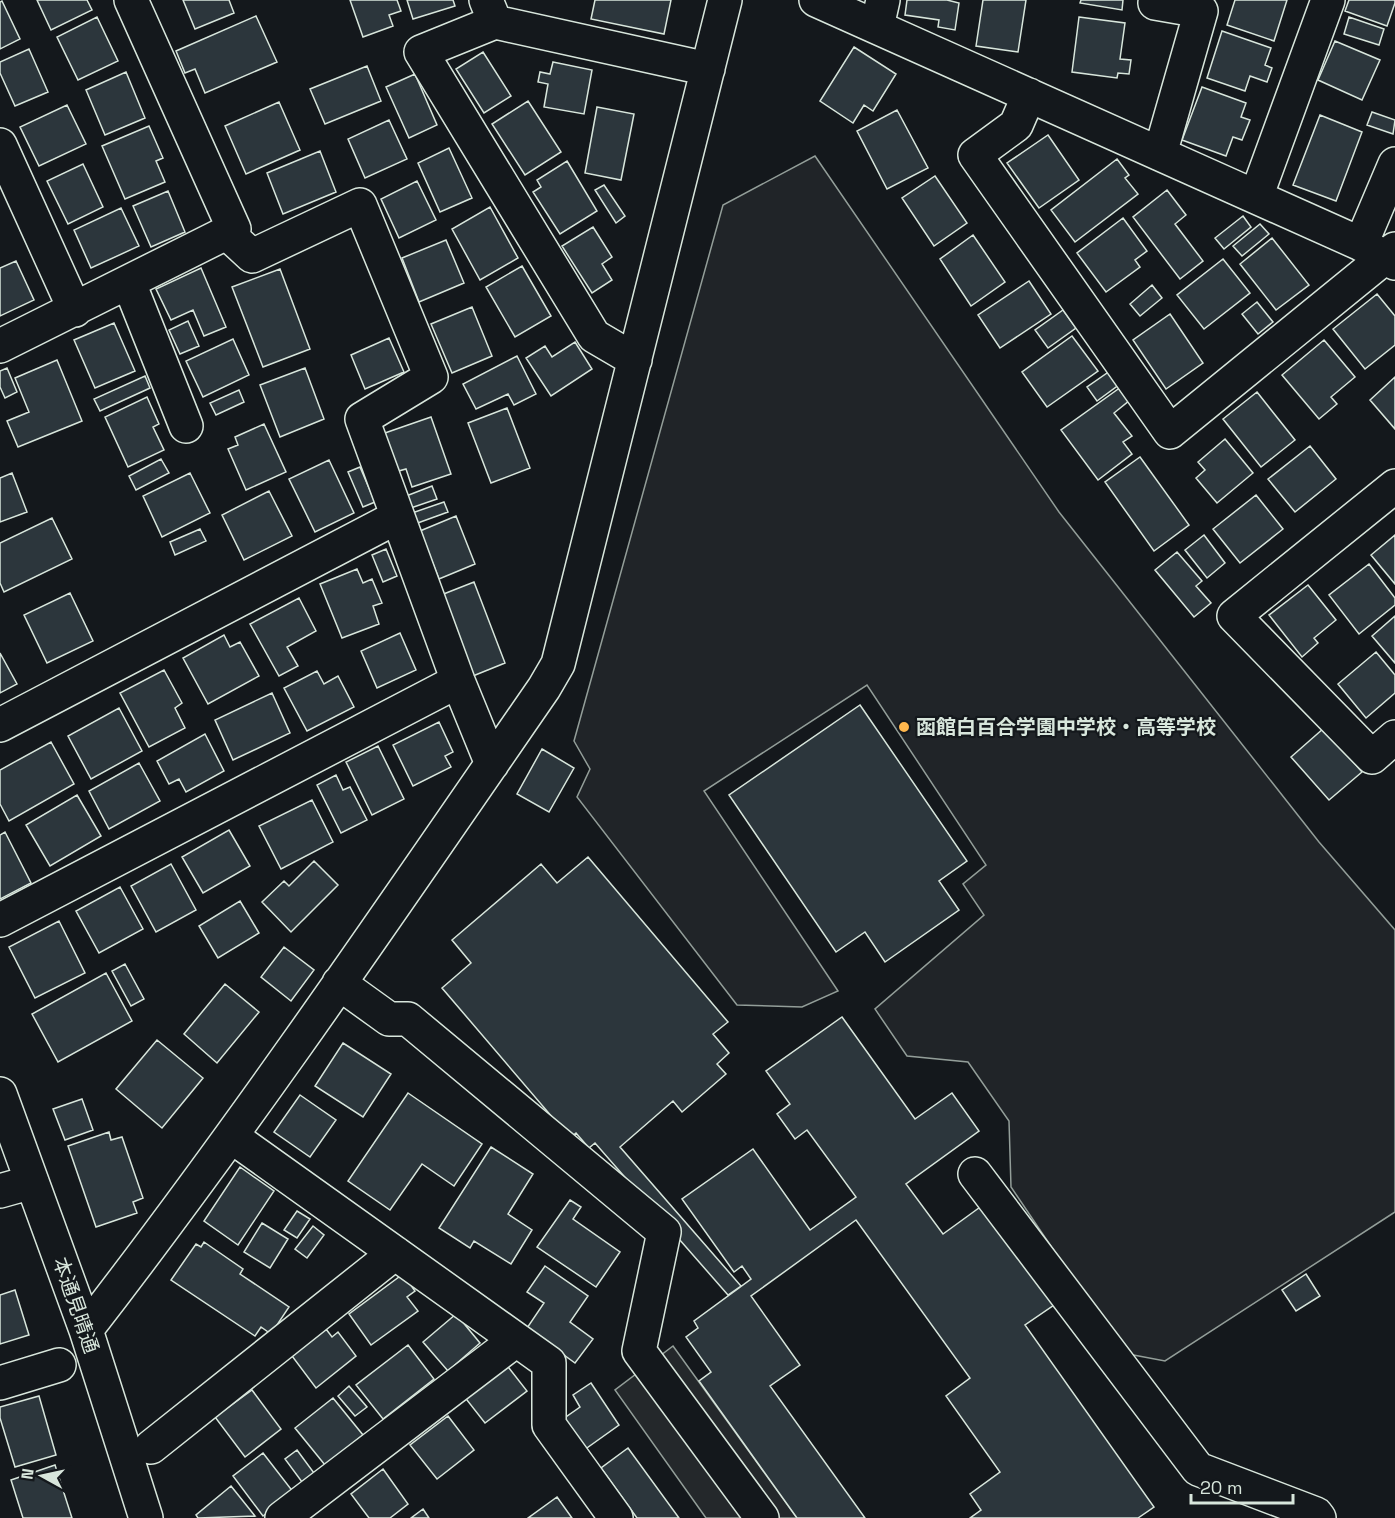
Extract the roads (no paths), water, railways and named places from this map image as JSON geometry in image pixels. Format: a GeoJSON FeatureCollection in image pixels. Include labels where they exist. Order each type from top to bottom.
{"type":"FeatureCollection","features":[{"type":"Feature","properties":{"kind":"street"},"geometry":{"type":"LineString","coordinates":[[0,346],[129,284],[234,229],[131,0]]}},
{"type":"Feature","properties":{"kind":"street"},"geometry":{"type":"LineString","coordinates":[[86,1330],[231,1136],[492,764],[558,664],[725,0]]}},
{"type":"Feature","properties":{"kind":"street"},"geometry":{"type":"LineString","coordinates":[[816,0],[880,13],[1029,95],[1384,253]]}},
{"type":"Feature","properties":{"kind":"street"},"geometry":{"type":"LineString","coordinates":[[1156,0],[1155,3],[1201,11],[1160,154]]}},
{"type":"Feature","properties":{"kind":"street"},"geometry":{"type":"LineString","coordinates":[[1256,197],[1328,0]]}},
{"type":"Feature","properties":{"kind":"street"},"geometry":{"type":"LineString","coordinates":[[635,360],[594,336],[421,52],[491,11],[708,69]]}},
{"type":"Feature","properties":{"kind":"street"},"geometry":{"type":"LineString","coordinates":[[1029,95],[1016,125],[975,155],[1170,432],[1384,253],[1395,164]]}},
{"type":"Feature","properties":{"kind":"street"},"geometry":{"type":"LineString","coordinates":[[0,145],[75,310]]}},
{"type":"Feature","properties":{"kind":"street"},"geometry":{"type":"LineString","coordinates":[[227,233],[252,256],[360,205],[431,376],[362,419],[458,681],[492,764]]}},
{"type":"Feature","properties":{"kind":"street"},"geometry":{"type":"LineString","coordinates":[[129,284],[186,426]]}},
{"type":"Feature","properties":{"kind":"street"},"geometry":{"type":"LineString","coordinates":[[1395,486],[1234,616],[1372,757],[1395,737]]}},
{"type":"Feature","properties":{"kind":"street"},"geometry":{"type":"LineString","coordinates":[[0,725],[397,517]]}},
{"type":"Feature","properties":{"kind":"street"},"geometry":{"type":"LineString","coordinates":[[0,920],[458,681]]}},
{"type":"Feature","properties":{"kind":"street"},"geometry":{"type":"LineString","coordinates":[[339,983],[389,1019],[408,1019],[664,1232],[639,1351],[762,1518]]}},
{"type":"Feature","properties":{"kind":"street","name":"本通見晴通"},"geometry":{"type":"LineString","coordinates":[[0,1094],[86,1330],[146,1518]]}},
{"type":"Feature","properties":{"kind":"street"},"geometry":{"type":"LineString","coordinates":[[231,1136],[549,1363],[549,1425],[616,1518]]}},
{"type":"Feature","properties":{"kind":"street"},"geometry":{"type":"LineString","coordinates":[[975,1173],[1198,1469],[1316,1514],[1319,1518]]}},
{"type":"Feature","properties":{"kind":"street"},"geometry":{"type":"LineString","coordinates":[[0,1191],[32,1182]]}},
{"type":"Feature","properties":{"kind":"street"},"geometry":{"type":"LineString","coordinates":[[151,1447],[395,1253]]}},
{"type":"Feature","properties":{"kind":"street"},"geometry":{"type":"LineString","coordinates":[[282,1518],[516,1340]]}},
{"type":"Feature","properties":{"kind":"street"},"geometry":{"type":"LineString","coordinates":[[0,1383],[59,1365]]}},
{"type":"Feature","properties":{"kind":"place","name":"函館白百合学園中学校・高等学校"},"geometry":{"type":"Point","coordinates":[904,727]}}]}
